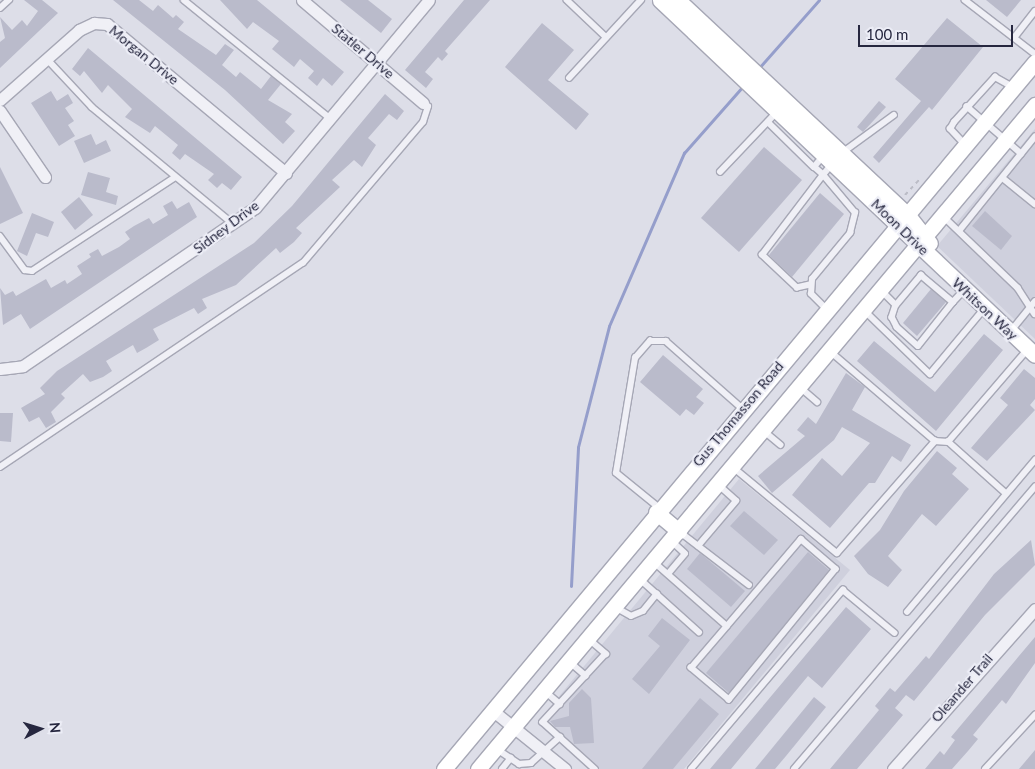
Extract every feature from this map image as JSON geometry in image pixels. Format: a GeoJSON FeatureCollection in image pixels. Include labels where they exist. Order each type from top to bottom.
{"type":"FeatureCollection","features":[{"type":"Feature","properties":{"kind":"main road","name":"Moon Drive"},"geometry":{"type":"LineString","coordinates":[[660,0],[744,69]]}},
{"type":"Feature","properties":{"kind":"main road","name":"Moon Drive"},"geometry":{"type":"LineString","coordinates":[[678,0],[766,90],[778,111],[833,153],[923,240],[936,262]]}},
{"type":"Feature","properties":{"kind":"main road","name":"Gus Thomasson Road"},"geometry":{"type":"LineString","coordinates":[[444,769],[742,409],[1035,62]]}},
{"type":"Feature","properties":{"kind":"main road"},"geometry":{"type":"LineString","coordinates":[[478,769],[514,728],[586,636],[653,561],[1035,105]]}},
{"type":"Feature","properties":{"kind":"main road","name":"Whitson Way"},"geometry":{"type":"LineString","coordinates":[[936,262],[1031,352]]}},
{"type":"Feature","properties":{"kind":"main road"},"geometry":{"type":"LineString","coordinates":[[658,510],[674,536]]}},
{"type":"Feature","properties":{"kind":"street","name":"Statler Drive"},"geometry":{"type":"LineString","coordinates":[[302,0],[423,104]]}},
{"type":"Feature","properties":{"kind":"street","name":"Sidney Drive"},"geometry":{"type":"LineString","coordinates":[[0,369],[23,366],[255,208],[429,0]]}},
{"type":"Feature","properties":{"kind":"street","name":"Morgan Drive"},"geometry":{"type":"LineString","coordinates":[[0,100],[48,61],[79,30],[94,23],[107,24],[286,172]]}},
{"type":"Feature","properties":{"kind":"street"},"geometry":{"type":"LineString","coordinates":[[0,111],[45,177]]}},
{"type":"Feature","properties":{"kind":"street","name":"Oleander Trail"},"geometry":{"type":"LineString","coordinates":[[893,769],[1035,609]]}},
{"type":"Feature","properties":{"kind":"street"},"geometry":{"type":"LineString","coordinates":[[492,710],[565,769]]}},
{"type":"Feature","properties":{"kind":"lane"},"geometry":{"type":"LineString","coordinates":[[0,8],[9,0]]}},
{"type":"Feature","properties":{"kind":"lane"},"geometry":{"type":"LineString","coordinates":[[184,0],[331,119]]}},
{"type":"Feature","properties":{"kind":"lane"},"geometry":{"type":"LineString","coordinates":[[566,0],[606,37]]}},
{"type":"Feature","properties":{"kind":"lane"},"geometry":{"type":"LineString","coordinates":[[569,78],[640,0]]}},
{"type":"Feature","properties":{"kind":"lane"},"geometry":{"type":"LineString","coordinates":[[965,0],[1035,54]]}},
{"type":"Feature","properties":{"kind":"lane"},"geometry":{"type":"LineString","coordinates":[[1014,38],[1035,11]]}},
{"type":"Feature","properties":{"kind":"lane"},"geometry":{"type":"LineString","coordinates":[[48,61],[92,107],[174,178],[232,224]]}},
{"type":"Feature","properties":{"kind":"lane"},"geometry":{"type":"LineString","coordinates":[[965,145],[950,130],[967,107],[995,77],[1014,87]]}},
{"type":"Feature","properties":{"kind":"lane"},"geometry":{"type":"LineString","coordinates":[[0,467],[303,263],[423,122],[428,108],[423,104]]}},
{"type":"Feature","properties":{"kind":"lane"},"geometry":{"type":"LineString","coordinates":[[967,107],[1021,154]]}},
{"type":"Feature","properties":{"kind":"lane"},"geometry":{"type":"LineString","coordinates":[[720,172],[778,111],[814,167],[853,206],[855,220],[810,286],[811,294],[826,310]]}},
{"type":"Feature","properties":{"kind":"lane"},"geometry":{"type":"LineString","coordinates":[[814,167],[894,115]]}},
{"type":"Feature","properties":{"kind":"lane"},"geometry":{"type":"LineString","coordinates":[[959,231],[1004,179],[1035,137]]}},
{"type":"Feature","properties":{"kind":"lane"},"geometry":{"type":"LineString","coordinates":[[810,286],[797,288],[762,255],[823,175],[833,153]]}},
{"type":"Feature","properties":{"kind":"lane"},"geometry":{"type":"LineString","coordinates":[[0,236],[25,270],[32,271],[174,178]]}},
{"type":"Feature","properties":{"kind":"lane"},"geometry":{"type":"LineString","coordinates":[[1004,179],[1035,204]]}},
{"type":"Feature","properties":{"kind":"lane"},"geometry":{"type":"LineString","coordinates":[[943,216],[1018,288],[1029,308],[1035,314]]}},
{"type":"Feature","properties":{"kind":"lane"},"geometry":{"type":"LineString","coordinates":[[953,302],[921,275],[896,305],[892,317],[897,327],[918,346],[964,290]]}},
{"type":"Feature","properties":{"kind":"lane"},"geometry":{"type":"LineString","coordinates":[[881,290],[896,305]]}},
{"type":"Feature","properties":{"kind":"lane"},"geometry":{"type":"LineString","coordinates":[[1010,332],[1035,301]]}},
{"type":"Feature","properties":{"kind":"lane"},"geometry":{"type":"LineString","coordinates":[[864,310],[930,374],[984,309]]}},
{"type":"Feature","properties":{"kind":"lane"},"geometry":{"type":"LineString","coordinates":[[658,510],[616,472],[635,358],[650,341],[666,341],[742,409]]}},
{"type":"Feature","properties":{"kind":"lane"},"geometry":{"type":"LineString","coordinates":[[830,351],[935,442],[948,442],[1006,494]]}},
{"type":"Feature","properties":{"kind":"lane"},"geometry":{"type":"LineString","coordinates":[[948,442],[1031,352]]}},
{"type":"Feature","properties":{"kind":"lane"},"geometry":{"type":"LineString","coordinates":[[800,387],[817,402]]}},
{"type":"Feature","properties":{"kind":"lane"},"geometry":{"type":"LineString","coordinates":[[763,430],[781,446]]}},
{"type":"Feature","properties":{"kind":"lane"},"geometry":{"type":"LineString","coordinates":[[732,466],[837,553],[935,442]]}},
{"type":"Feature","properties":{"kind":"lane"},"geometry":{"type":"LineString","coordinates":[[907,612],[1035,460]]}},
{"type":"Feature","properties":{"kind":"lane"},"geometry":{"type":"LineString","coordinates":[[698,546],[736,501],[718,484]]}},
{"type":"Feature","properties":{"kind":"lane"},"geometry":{"type":"LineString","coordinates":[[794,769],[840,720],[1035,487]]}},
{"type":"Feature","properties":{"kind":"lane"},"geometry":{"type":"LineString","coordinates":[[674,536],[698,546],[749,585]]}},
{"type":"Feature","properties":{"kind":"lane"},"geometry":{"type":"LineString","coordinates":[[668,574],[685,554],[674,536]]}},
{"type":"Feature","properties":{"kind":"lane"},"geometry":{"type":"LineString","coordinates":[[800,539],[836,569],[729,700],[691,668],[727,626],[800,539]]}},
{"type":"Feature","properties":{"kind":"lane"},"geometry":{"type":"LineString","coordinates":[[653,561],[727,626]]}},
{"type":"Feature","properties":{"kind":"lane"},"geometry":{"type":"LineString","coordinates":[[638,578],[699,632]]}},
{"type":"Feature","properties":{"kind":"lane"},"geometry":{"type":"LineString","coordinates":[[691,769],[843,590],[895,633]]}},
{"type":"Feature","properties":{"kind":"lane"},"geometry":{"type":"LineString","coordinates":[[613,606],[631,616],[643,610],[657,594]]}},
{"type":"Feature","properties":{"kind":"lane"},"geometry":{"type":"LineString","coordinates":[[586,636],[606,654],[543,722],[595,769]]}},
{"type":"Feature","properties":{"kind":"lane"},"geometry":{"type":"LineString","coordinates":[[567,659],[586,676]]}},
{"type":"Feature","properties":{"kind":"lane"},"geometry":{"type":"LineString","coordinates":[[544,690],[560,704]]}},
{"type":"Feature","properties":{"kind":"lane"},"geometry":{"type":"LineString","coordinates":[[984,769],[1035,715]]}},
{"type":"Feature","properties":{"kind":"lane"},"geometry":{"type":"LineString","coordinates":[[496,748],[519,764],[530,766],[560,737]]}},
{"type":"Feature","properties":{"kind":"lane"},"geometry":{"type":"LineString","coordinates":[[502,769],[511,758]]}},
{"type":"Feature","properties":{"kind":"lane"},"geometry":{"type":"LineString","coordinates":[[583,769],[589,764]]}},
{"type":"Feature","properties":{"kind":"shaded area"},"geometry":{"type":"Polygon","coordinates":[[[1035,129],[1035,339],[937,246],[1035,129]]]}},
{"type":"Feature","properties":{"kind":"shaded area"},"geometry":{"type":"Polygon","coordinates":[[[739,479],[850,570],[684,769],[588,769],[537,723],[739,479]]]}},
{"type":"Feature","properties":{"kind":"building"},"geometry":{"type":"Polygon","coordinates":[[[24,0],[42,0],[58,13],[0,68],[0,42],[5,38],[0,17],[12,30],[22,20],[27,26],[38,11],[24,0]]]}},
{"type":"Feature","properties":{"kind":"building"},"geometry":{"type":"Polygon","coordinates":[[[113,0],[139,0],[153,11],[158,5],[173,18],[176,15],[184,22],[178,29],[216,55],[225,44],[234,50],[222,65],[236,77],[240,72],[261,89],[271,76],[281,84],[268,100],[292,114],[285,122],[295,131],[283,144],[225,90],[113,0]]]}},
{"type":"Feature","properties":{"kind":"building"},"geometry":{"type":"Polygon","coordinates":[[[220,0],[257,0],[344,72],[332,86],[323,78],[317,86],[308,78],[314,71],[300,59],[294,67],[272,49],[279,41],[253,22],[247,29],[220,0]]]}},
{"type":"Feature","properties":{"kind":"building"},"geometry":{"type":"Polygon","coordinates":[[[340,0],[368,0],[392,19],[381,33],[340,0]]]}},
{"type":"Feature","properties":{"kind":"building"},"geometry":{"type":"Polygon","coordinates":[[[464,0],[490,0],[445,51],[448,54],[442,61],[438,57],[425,72],[433,79],[426,88],[405,70],[464,0]]]}},
{"type":"Feature","properties":{"kind":"building"},"geometry":{"type":"Polygon","coordinates":[[[986,0],[1021,0],[1007,17],[986,0]]]}},
{"type":"Feature","properties":{"kind":"building"},"geometry":{"type":"Polygon","coordinates":[[[947,18],[983,47],[932,110],[929,107],[879,163],[873,157],[921,101],[895,79],[947,18]]]}},
{"type":"Feature","properties":{"kind":"building"},"geometry":{"type":"Polygon","coordinates":[[[542,23],[574,50],[548,80],[589,114],[576,130],[505,67],[542,23]]]}},
{"type":"Feature","properties":{"kind":"building"},"geometry":{"type":"Polygon","coordinates":[[[88,48],[242,177],[231,190],[222,183],[217,188],[208,180],[214,174],[185,154],[180,160],[172,153],[178,145],[155,126],[150,133],[125,117],[132,109],[108,85],[102,93],[84,71],[80,76],[72,69],[88,48]]]}},
{"type":"Feature","properties":{"kind":"building"},"geometry":{"type":"Polygon","coordinates":[[[51,91],[57,101],[68,94],[73,103],[65,108],[74,121],[68,125],[75,136],[59,146],[31,103],[51,91]]]}},
{"type":"Feature","properties":{"kind":"building"},"geometry":{"type":"Polygon","coordinates":[[[385,94],[404,111],[397,120],[389,114],[368,138],[376,145],[362,167],[354,160],[332,180],[340,187],[296,228],[302,233],[294,242],[280,253],[276,248],[236,285],[202,299],[207,308],[198,314],[194,308],[153,329],[159,340],[137,353],[133,345],[106,361],[112,371],[103,377],[90,382],[83,374],[61,394],[65,398],[51,412],[56,422],[46,428],[39,417],[29,422],[21,408],[45,394],[40,388],[57,371],[254,243],[292,206],[385,94]]]}},
{"type":"Feature","properties":{"kind":"building"},"geometry":{"type":"Polygon","coordinates":[[[879,101],[886,107],[863,132],[857,127],[879,101]]]}},
{"type":"Feature","properties":{"kind":"building"},"geometry":{"type":"Polygon","coordinates":[[[91,134],[96,145],[106,140],[111,151],[84,163],[74,141],[91,134]]]}},
{"type":"Feature","properties":{"kind":"building"},"geometry":{"type":"Polygon","coordinates":[[[764,147],[802,180],[739,252],[701,218],[764,147]]]}},
{"type":"Feature","properties":{"kind":"building"},"geometry":{"type":"Polygon","coordinates":[[[0,167],[23,213],[0,224],[0,167]]]}},
{"type":"Feature","properties":{"kind":"building"},"geometry":{"type":"Polygon","coordinates":[[[88,172],[110,178],[106,192],[118,196],[116,205],[81,195],[88,172]]]}},
{"type":"Feature","properties":{"kind":"building"},"geometry":{"type":"Polygon","coordinates":[[[820,193],[844,214],[792,277],[769,255],[820,193]]]}},
{"type":"Feature","properties":{"kind":"building"},"geometry":{"type":"Polygon","coordinates":[[[79,197],[93,215],[75,230],[61,212],[79,197]]]}},
{"type":"Feature","properties":{"kind":"building"},"geometry":{"type":"Polygon","coordinates":[[[172,201],[177,209],[189,202],[197,217],[30,329],[21,314],[3,325],[0,288],[5,295],[13,291],[16,296],[46,279],[51,288],[65,280],[67,284],[82,274],[77,266],[91,257],[89,254],[98,249],[102,256],[119,247],[130,239],[125,232],[134,226],[149,218],[153,224],[168,215],[163,206],[172,201]]]}},
{"type":"Feature","properties":{"kind":"building"},"geometry":{"type":"Polygon","coordinates":[[[985,211],[1012,236],[1001,250],[972,226],[985,211]]]}},
{"type":"Feature","properties":{"kind":"building"},"geometry":{"type":"Polygon","coordinates":[[[32,213],[54,222],[48,237],[36,233],[27,256],[17,251],[32,213]]]}},
{"type":"Feature","properties":{"kind":"building"},"geometry":{"type":"Polygon","coordinates":[[[931,289],[946,302],[917,336],[903,323],[931,289]]]}},
{"type":"Feature","properties":{"kind":"building"},"geometry":{"type":"Polygon","coordinates":[[[984,334],[1003,350],[936,431],[857,361],[874,341],[935,392],[984,334]]]}},
{"type":"Feature","properties":{"kind":"building"},"geometry":{"type":"Polygon","coordinates":[[[663,355],[703,389],[696,397],[704,403],[694,415],[686,409],[680,416],[640,382],[663,355]]]}},
{"type":"Feature","properties":{"kind":"building"},"geometry":{"type":"Polygon","coordinates":[[[1024,369],[1035,378],[1035,399],[1030,405],[1035,410],[987,461],[971,448],[1008,405],[1000,398],[1024,369]]]}},
{"type":"Feature","properties":{"kind":"building"},"geometry":{"type":"Polygon","coordinates":[[[846,373],[865,387],[852,410],[911,445],[901,462],[892,456],[875,483],[869,483],[830,528],[792,495],[822,458],[842,476],[870,443],[842,427],[834,440],[772,493],[758,476],[805,436],[797,430],[808,417],[816,424],[846,373]]]}},
{"type":"Feature","properties":{"kind":"building"},"geometry":{"type":"Polygon","coordinates":[[[0,413],[13,413],[11,442],[0,441],[0,413]]]}},
{"type":"Feature","properties":{"kind":"building"},"geometry":{"type":"Polygon","coordinates":[[[937,451],[957,468],[952,474],[969,489],[936,526],[922,514],[888,556],[902,570],[888,587],[868,574],[854,556],[880,530],[904,491],[937,451]]]}},
{"type":"Feature","properties":{"kind":"building"},"geometry":{"type":"Polygon","coordinates":[[[744,511],[778,540],[764,555],[730,526],[744,511]]]}},
{"type":"Feature","properties":{"kind":"building"},"geometry":{"type":"Polygon","coordinates":[[[1031,540],[1035,565],[985,615],[914,701],[906,695],[895,708],[903,715],[857,769],[830,769],[879,710],[875,706],[890,688],[895,692],[926,656],[929,659],[994,574],[1031,540]]]}},
{"type":"Feature","properties":{"kind":"building"},"geometry":{"type":"Polygon","coordinates":[[[808,552],[829,570],[729,693],[706,673],[808,552]]]}},
{"type":"Feature","properties":{"kind":"building"},"geometry":{"type":"Polygon","coordinates":[[[700,553],[745,591],[731,607],[687,569],[700,553]]]}},
{"type":"Feature","properties":{"kind":"building"},"geometry":{"type":"Polygon","coordinates":[[[846,607],[871,629],[822,688],[808,676],[731,769],[710,769],[846,607]]]}},
{"type":"Feature","properties":{"kind":"building"},"geometry":{"type":"Polygon","coordinates":[[[662,618],[690,640],[649,694],[632,679],[660,646],[648,636],[662,618]]]}},
{"type":"Feature","properties":{"kind":"building"},"geometry":{"type":"Polygon","coordinates":[[[1035,637],[1035,663],[1006,704],[1002,700],[973,735],[978,739],[952,769],[925,769],[940,751],[944,755],[955,740],[951,737],[1035,637]]]}},
{"type":"Feature","properties":{"kind":"building"},"geometry":{"type":"Polygon","coordinates":[[[582,689],[591,698],[594,743],[574,744],[570,727],[555,727],[550,721],[569,716],[569,703],[582,689]]]}},
{"type":"Feature","properties":{"kind":"building"},"geometry":{"type":"Polygon","coordinates":[[[814,697],[826,707],[786,756],[775,769],[755,769],[814,697]]]}},
{"type":"Feature","properties":{"kind":"building"},"geometry":{"type":"Polygon","coordinates":[[[700,698],[719,714],[673,769],[642,769],[700,698]]]}},
{"type":"Feature","properties":{"kind":"building"},"geometry":{"type":"Polygon","coordinates":[[[1035,750],[1035,769],[1019,769],[1035,750]]]}},
{"type":"Feature","properties":{"kind":"waterway"},"geometry":{"type":"LineString","coordinates":[[758,69],[819,0]]}},
{"type":"Feature","properties":{"kind":"waterway"},"geometry":{"type":"LineString","coordinates":[[571,586],[578,447],[609,326],[684,153],[744,85]]}}]}
